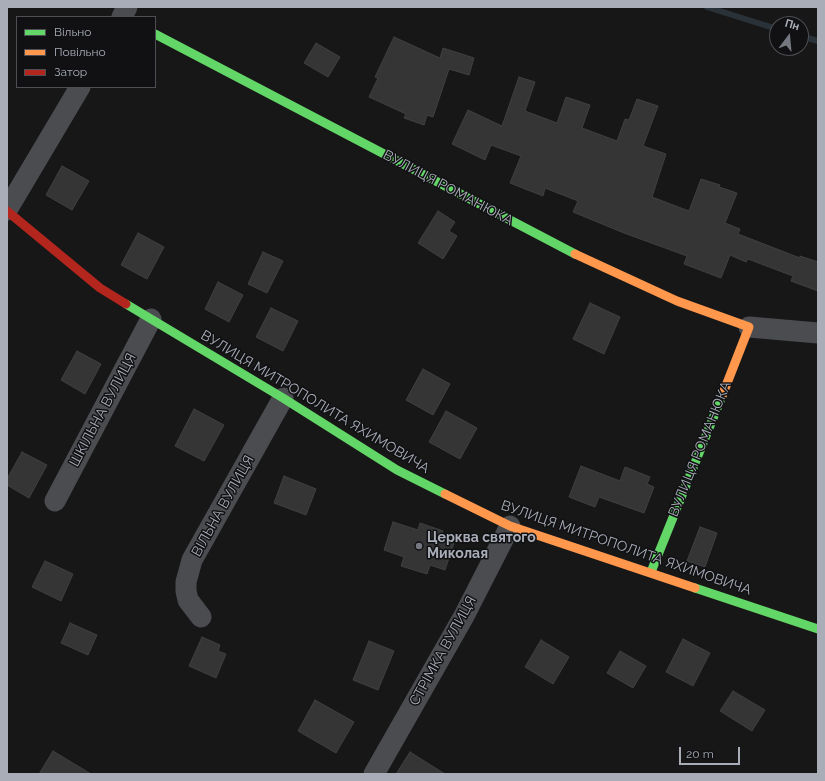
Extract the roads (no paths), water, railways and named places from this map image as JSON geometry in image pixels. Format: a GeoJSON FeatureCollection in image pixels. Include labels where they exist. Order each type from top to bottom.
{"type":"FeatureCollection","features":[{"type":"Feature","properties":{"kind":"street","name":"ВУЛИЦЯ РОМАНЮКА"},"geometry":{"type":"LineString","coordinates":[[156,35],[592,263],[678,301],[749,327],[818,333]]}},
{"type":"Feature","properties":{"kind":"street"},"geometry":{"type":"LineString","coordinates":[[7,210],[79,88]]}},
{"type":"Feature","properties":{"kind":"street","name":"ВУЛИЦЯ МИТРОПОЛИТА ЯХИМОВИЧА"},"geometry":{"type":"LineString","coordinates":[[7,210],[100,288],[283,398],[397,470],[510,526],[818,629]]}},
{"type":"Feature","properties":{"kind":"street","name":"ШКІЛЬНА ВУЛИЦЯ"},"geometry":{"type":"LineString","coordinates":[[55,501],[150,319]]}},
{"type":"Feature","properties":{"kind":"street","name":"ВУЛИЦЯ РОМАНЮКА"},"geometry":{"type":"LineString","coordinates":[[651,572],[749,327]]}},
{"type":"Feature","properties":{"kind":"street","name":"ВІЛЬНА ВУЛИЦЯ"},"geometry":{"type":"LineString","coordinates":[[202,617],[188,600],[186,591],[186,582],[192,560],[283,398]]}},
{"type":"Feature","properties":{"kind":"street","name":"СТРІМКА ВУЛИЦЯ"},"geometry":{"type":"LineString","coordinates":[[374,774],[464,616],[510,526]]}},
{"type":"Feature","properties":{"kind":"waterway"},"geometry":{"type":"LineString","coordinates":[[707,7],[769,26]]}},
{"type":"Feature","properties":{"kind":"waterway"},"geometry":{"type":"LineString","coordinates":[[809,38],[818,41]]}},
{"type":"Feature","properties":{"kind":"place","name":"Церква святого Миколая"},"geometry":{"type":"Point","coordinates":[419,546]}}]}
